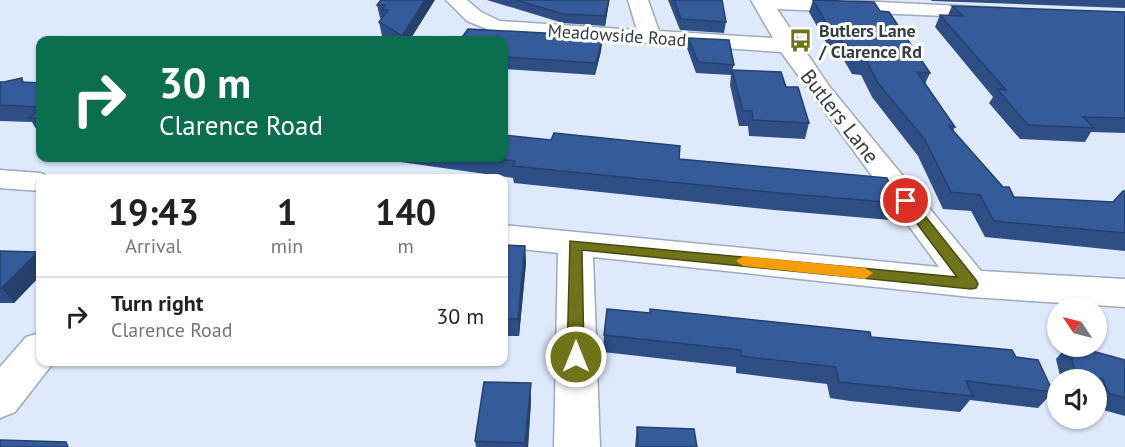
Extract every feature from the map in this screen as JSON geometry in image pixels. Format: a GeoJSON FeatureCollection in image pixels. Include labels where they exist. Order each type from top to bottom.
{"type":"FeatureCollection","features":[{"type":"Feature","properties":{"kind":"street","name":"Meadowside Road"},"geometry":{"type":"LineString","coordinates":[[456,0],[465,12],[477,20],[497,27],[788,46]]}},
{"type":"Feature","properties":{"kind":"street"},"geometry":{"type":"LineString","coordinates":[[638,0],[650,37]]}},
{"type":"Feature","properties":{"kind":"street"},"geometry":{"type":"LineString","coordinates":[[761,2],[899,4],[1008,12]]}},
{"type":"Feature","properties":{"kind":"street","name":"Butlers Lane"},"geometry":{"type":"LineString","coordinates":[[761,2],[788,46],[971,284]]}},
{"type":"Feature","properties":{"kind":"street"},"geometry":{"type":"LineString","coordinates":[[0,179],[36,182]]}},
{"type":"Feature","properties":{"kind":"street"},"geometry":{"type":"LineString","coordinates":[[508,237],[971,284],[1125,292]]}},
{"type":"Feature","properties":{"kind":"street"},"geometry":{"type":"LineString","coordinates":[[575,245],[577,447]]}},
{"type":"Feature","properties":{"kind":"street"},"geometry":{"type":"LineString","coordinates":[[0,399],[36,354]]}},
{"type":"Feature","properties":{"kind":"building"},"geometry":{"type":"Polygon","coordinates":[[[381,0],[425,0],[402,36],[379,22],[388,10],[382,10],[385,5],[377,5],[381,0]]]}},
{"type":"Feature","properties":{"kind":"building"},"geometry":{"type":"Polygon","coordinates":[[[516,0],[609,0],[605,16],[563,14],[516,0]]]}},
{"type":"Feature","properties":{"kind":"building"},"geometry":{"type":"Polygon","coordinates":[[[674,0],[722,0],[726,22],[681,19],[674,0]]]}},
{"type":"Feature","properties":{"kind":"building"},"geometry":{"type":"Polygon","coordinates":[[[813,0],[874,2],[880,11],[889,12],[930,73],[917,72],[955,127],[949,126],[1003,187],[1009,187],[1014,197],[1113,202],[1125,191],[1125,233],[994,221],[980,195],[951,192],[925,140],[878,83],[866,60],[856,60],[846,43],[843,43],[837,33],[832,33],[813,0]]]}},
{"type":"Feature","properties":{"kind":"building"},"geometry":{"type":"Polygon","coordinates":[[[952,6],[1125,12],[1125,118],[1083,117],[1094,128],[1028,125],[997,89],[1006,90],[940,15],[963,16],[952,6]]]}},
{"type":"Feature","properties":{"kind":"building"},"geometry":{"type":"Polygon","coordinates":[[[468,29],[600,36],[602,40],[596,63],[508,57],[508,36],[463,36],[468,29]]]}},
{"type":"Feature","properties":{"kind":"building"},"geometry":{"type":"Polygon","coordinates":[[[688,38],[729,40],[734,65],[698,62],[688,38]]]}},
{"type":"Feature","properties":{"kind":"building"},"geometry":{"type":"Polygon","coordinates":[[[732,70],[781,72],[786,87],[798,87],[809,123],[753,120],[752,111],[743,111],[732,70]]]}},
{"type":"Feature","properties":{"kind":"building"},"geometry":{"type":"Polygon","coordinates":[[[22,78],[22,82],[36,83],[36,107],[0,105],[0,82],[22,78]]]}},
{"type":"Feature","properties":{"kind":"building"},"geometry":{"type":"Polygon","coordinates":[[[554,133],[680,146],[679,159],[887,178],[898,203],[513,166],[515,161],[508,160],[508,135],[551,140],[554,133]]]}},
{"type":"Feature","properties":{"kind":"building"},"geometry":{"type":"Polygon","coordinates":[[[508,245],[525,246],[518,319],[508,319],[508,245]]]}},
{"type":"Feature","properties":{"kind":"building"},"geometry":{"type":"Polygon","coordinates":[[[0,251],[36,252],[36,254],[0,288],[0,251]]]}},
{"type":"Feature","properties":{"kind":"building"},"geometry":{"type":"Polygon","coordinates":[[[607,309],[650,313],[650,309],[870,332],[871,337],[1012,350],[1016,357],[1038,360],[1047,379],[1047,391],[966,381],[973,396],[839,382],[836,367],[741,356],[741,350],[604,335],[607,309]]]}},
{"type":"Feature","properties":{"kind":"building"},"geometry":{"type":"Polygon","coordinates":[[[1107,355],[1125,360],[1125,398],[1108,393],[1107,369],[1075,369],[1072,357],[1107,357],[1107,355]]]}},
{"type":"Feature","properties":{"kind":"building"},"geometry":{"type":"Polygon","coordinates":[[[484,382],[531,383],[525,443],[475,441],[484,382]]]}},
{"type":"Feature","properties":{"kind":"building"},"geometry":{"type":"Polygon","coordinates":[[[637,427],[694,429],[697,447],[638,447],[637,427]]]}},
{"type":"Feature","properties":{"kind":"building"},"geometry":{"type":"Polygon","coordinates":[[[0,440],[66,442],[68,447],[0,447],[0,440]]]}},
{"type":"Feature","properties":{"kind":"slow traffic"},"geometry":{"type":"LineString","coordinates":[[743,261],[865,273]]}},
{"type":"Feature","properties":{"kind":"place","name":"Butlers Lane / Clarence Rd"},"geometry":{"type":"Point","coordinates":[801,40]}},
{"type":"Feature","properties":{"kind":"route"},"geometry":{"type":"LineString","coordinates":[[576,357],[575,245],[971,284],[906,201]]}}]}
